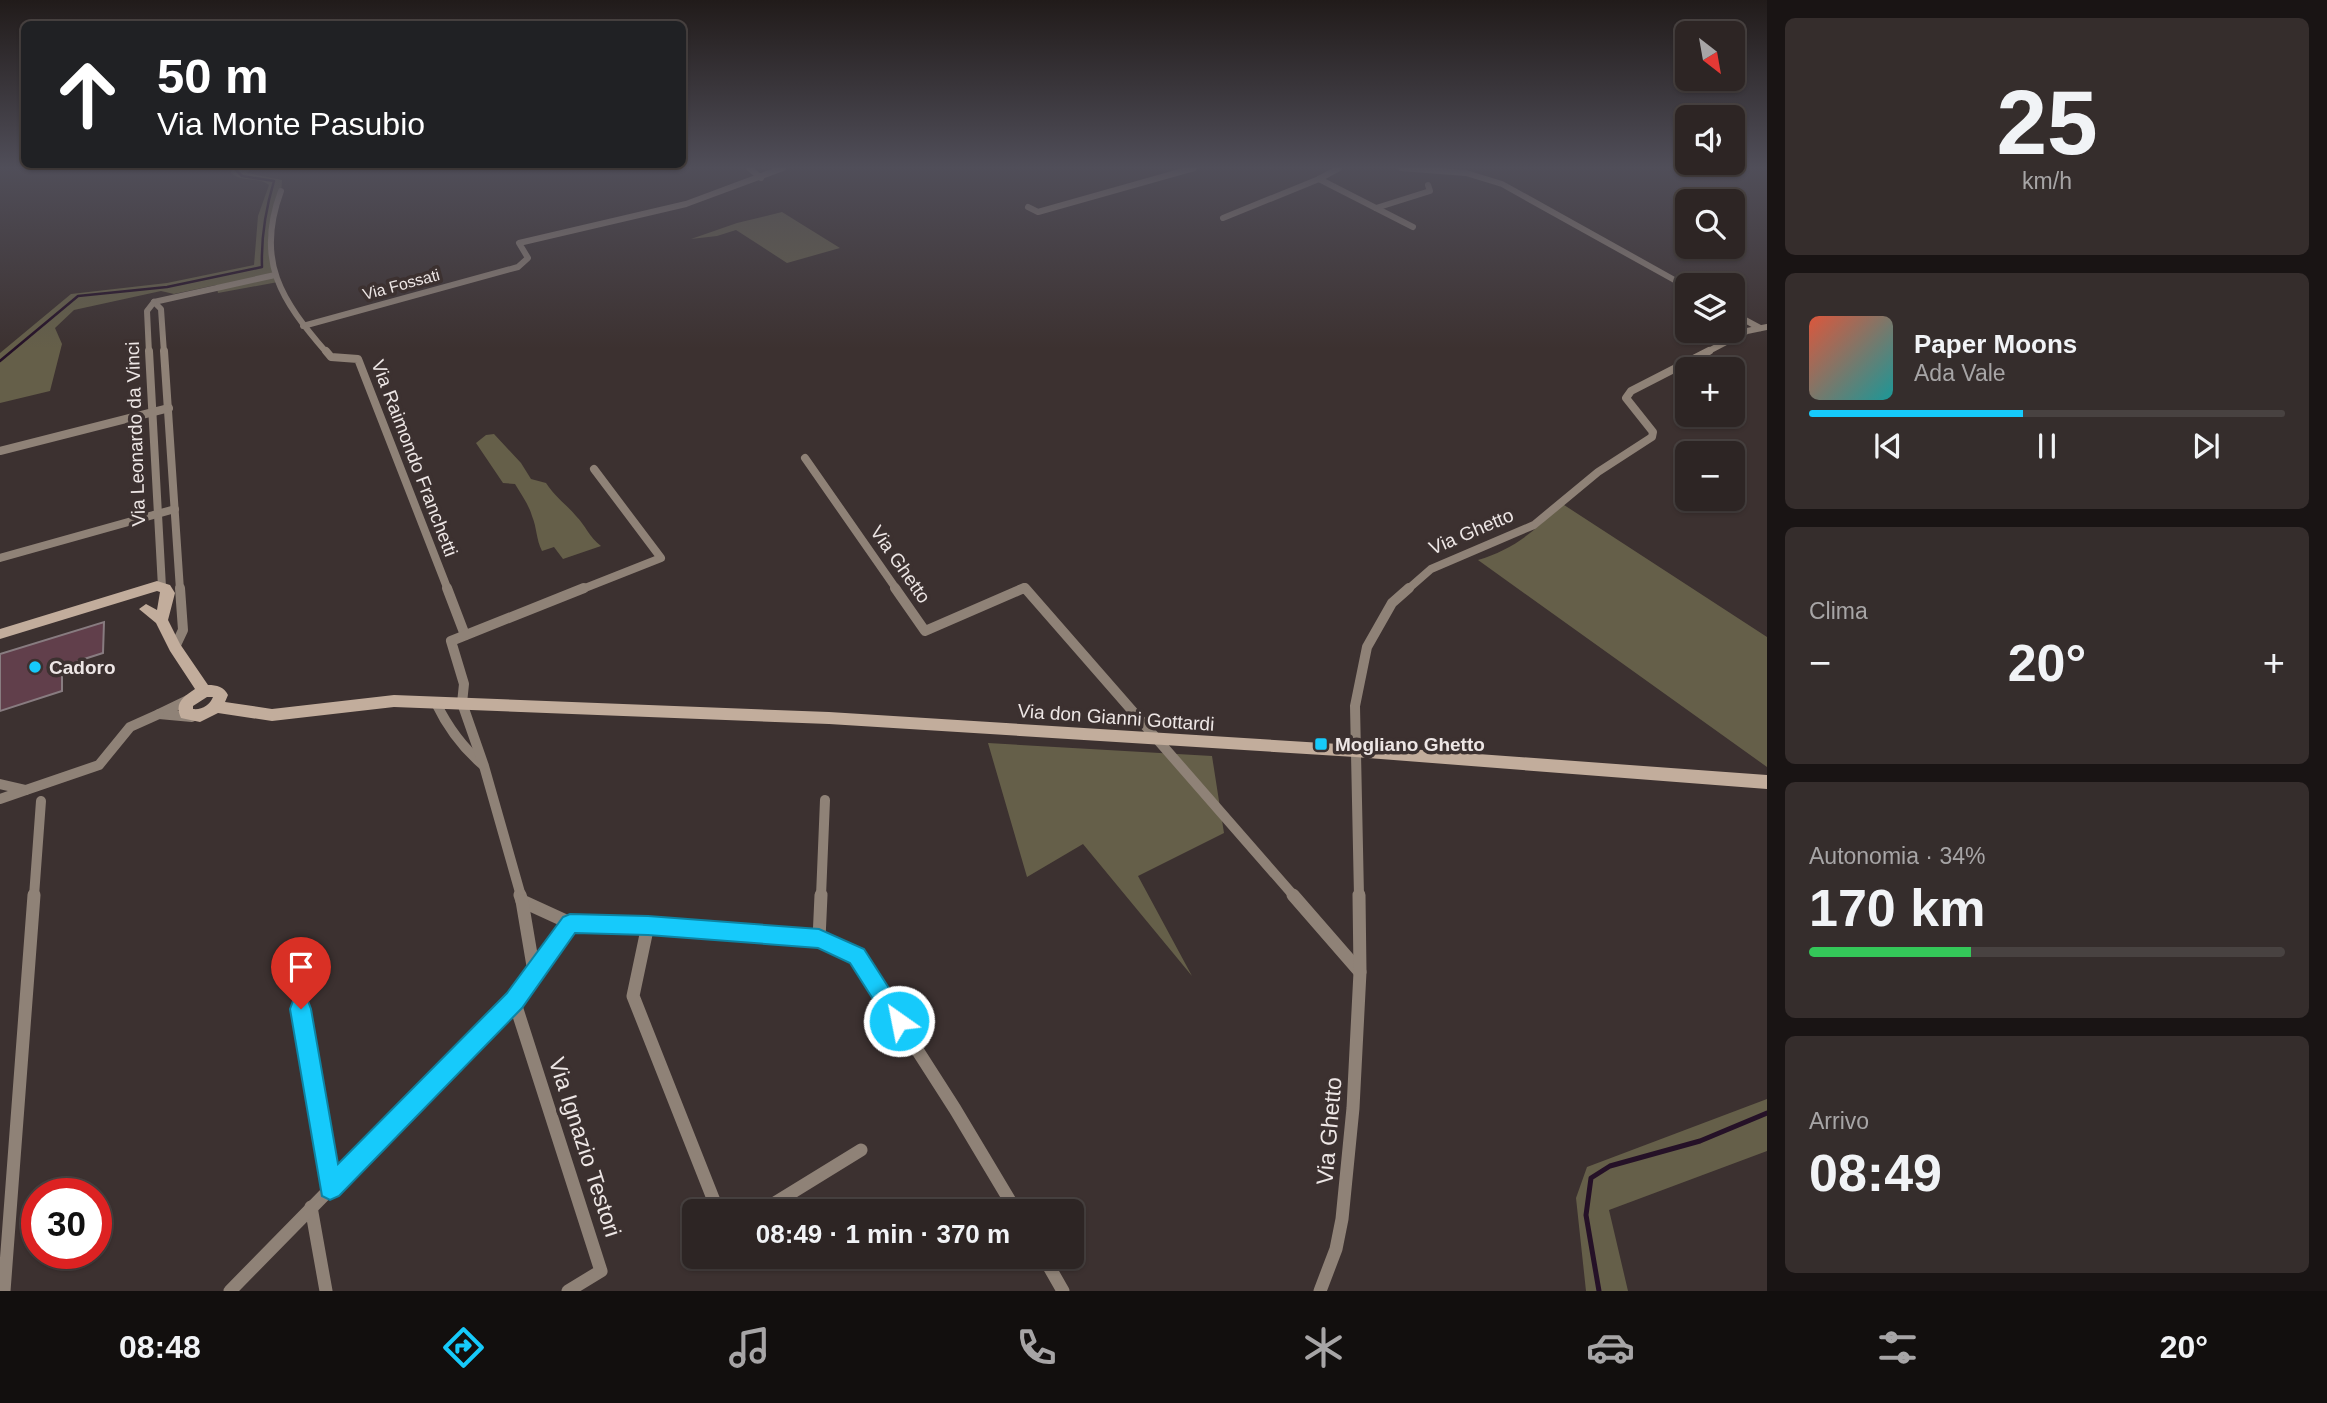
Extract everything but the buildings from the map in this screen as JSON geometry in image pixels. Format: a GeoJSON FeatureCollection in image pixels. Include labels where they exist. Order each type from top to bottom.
{"type":"FeatureCollection","features":[{"type":"Feature","properties":{"kind":"main road"},"geometry":{"type":"LineString","coordinates":[[161,620],[163,593]]}},
{"type":"Feature","properties":{"kind":"main road"},"geometry":{"type":"LineString","coordinates":[[140,599],[163,593]]}},
{"type":"Feature","properties":{"kind":"main road"},"geometry":{"type":"LineString","coordinates":[[0,634],[95,606],[163,593]]}},
{"type":"Feature","properties":{"kind":"main road"},"geometry":{"type":"LineString","coordinates":[[140,599],[161,620],[204,691]]}},
{"type":"Feature","properties":{"kind":"main road"},"geometry":{"type":"LineString","coordinates":[[204,691],[215,691],[221,695],[216,707],[206,714],[192,717],[184,711],[189,699],[204,691]]}},
{"type":"Feature","properties":{"kind":"main road","name":"Via don Gianni Gottardi"},"geometry":{"type":"LineString","coordinates":[[216,707],[272,715],[394,701],[829,718],[1355,751],[1767,782]]}},
{"type":"Feature","properties":{"kind":"street"},"geometry":{"type":"LineString","coordinates":[[270,228],[271,269],[303,326]]}},
{"type":"Feature","properties":{"kind":"street","name":"Via Fossati"},"geometry":{"type":"LineString","coordinates":[[303,326],[518,267],[528,258],[519,243],[581,228]]}},
{"type":"Feature","properties":{"kind":"street"},"geometry":{"type":"LineString","coordinates":[[1581,228],[1675,280]]}},
{"type":"Feature","properties":{"kind":"street"},"geometry":{"type":"LineString","coordinates":[[154,302],[275,275]]}},
{"type":"Feature","properties":{"kind":"street"},"geometry":{"type":"LineString","coordinates":[[154,302],[162,309],[183,630],[175,647]]}},
{"type":"Feature","properties":{"kind":"street","name":"Via Leonardo da Vinci"},"geometry":{"type":"LineString","coordinates":[[154,302],[147,311],[159,567],[163,593]]}},
{"type":"Feature","properties":{"kind":"street","name":"Via Ghetto"},"geometry":{"type":"LineString","coordinates":[[1745,319],[1764,328]]}},
{"type":"Feature","properties":{"kind":"street","name":"Via Raimondo Franchetti"},"geometry":{"type":"LineString","coordinates":[[303,326],[331,357],[358,359],[465,635]]}},
{"type":"Feature","properties":{"kind":"street","name":"Via Ghetto"},"geometry":{"type":"LineString","coordinates":[[1320,1291],[1336,1249],[1342,1219],[1353,1108],[1360,972],[1355,706],[1367,647],[1392,603],[1431,569],[1534,525],[1598,472],[1652,437],[1653,432],[1626,398],[1631,391],[1764,328]]}},
{"type":"Feature","properties":{"kind":"street"},"geometry":{"type":"LineString","coordinates":[[0,450],[169,408]]}},
{"type":"Feature","properties":{"kind":"street","name":"Via Ghetto"},"geometry":{"type":"LineString","coordinates":[[805,458],[925,631],[1025,588],[1360,972]]}},
{"type":"Feature","properties":{"kind":"street"},"geometry":{"type":"LineString","coordinates":[[534,972],[522,901],[484,766],[462,703],[464,684],[451,641],[661,558],[594,469]]}},
{"type":"Feature","properties":{"kind":"street"},"geometry":{"type":"LineString","coordinates":[[0,558],[175,509]]}},
{"type":"Feature","properties":{"kind":"street"},"geometry":{"type":"LineString","coordinates":[[140,599],[159,567]]}},
{"type":"Feature","properties":{"kind":"street"},"geometry":{"type":"LineString","coordinates":[[0,799],[99,765],[130,727],[189,699]]}},
{"type":"Feature","properties":{"kind":"street"},"geometry":{"type":"LineString","coordinates":[[436,703],[448,727],[466,750],[484,766]]}},
{"type":"Feature","properties":{"kind":"street"},"geometry":{"type":"LineString","coordinates":[[159,714],[192,717]]}},
{"type":"Feature","properties":{"kind":"street"},"geometry":{"type":"LineString","coordinates":[[0,784],[26,790]]}},
{"type":"Feature","properties":{"kind":"street"},"geometry":{"type":"LineString","coordinates":[[819,939],[825,800]]}},
{"type":"Feature","properties":{"kind":"street"},"geometry":{"type":"LineString","coordinates":[[4,1291],[41,801]]}},
{"type":"Feature","properties":{"kind":"street"},"geometry":{"type":"LineString","coordinates":[[522,901],[570,923],[648,925],[819,939],[857,956],[956,1108],[1009,1199]]}},
{"type":"Feature","properties":{"kind":"street"},"geometry":{"type":"LineString","coordinates":[[230,1291],[514,1000],[570,923]]}},
{"type":"Feature","properties":{"kind":"street"},"geometry":{"type":"LineString","coordinates":[[648,925],[633,996],[713,1199]]}},
{"type":"Feature","properties":{"kind":"street"},"geometry":{"type":"LineString","coordinates":[[296,983],[330,1188]]}},
{"type":"Feature","properties":{"kind":"street","name":"Via Ignazio Testori"},"geometry":{"type":"LineString","coordinates":[[514,1000],[601,1271],[568,1291]]}},
{"type":"Feature","properties":{"kind":"street"},"geometry":{"type":"LineString","coordinates":[[782,1199],[862,1150]]}},
{"type":"Feature","properties":{"kind":"street"},"geometry":{"type":"LineString","coordinates":[[311,1207],[326,1291]]}},
{"type":"Feature","properties":{"kind":"street"},"geometry":{"type":"LineString","coordinates":[[1050,1269],[1063,1291]]}},
{"type":"Feature","properties":{"kind":"shaded area"},"geometry":{"type":"Polygon","coordinates":[[[257,228],[270,228],[268,249],[278,282],[218,293],[216,285],[174,294],[161,291],[74,310],[55,328],[62,344],[50,391],[0,403],[0,353],[71,294],[167,283],[254,265],[257,228]]]}},
{"type":"Feature","properties":{"kind":"shaded area"},"geometry":{"type":"Polygon","coordinates":[[[722,228],[808,228],[840,248],[787,263],[736,230],[717,236],[691,239],[722,228]]]}},
{"type":"Feature","properties":{"kind":"shaded area"},"geometry":{"type":"Polygon","coordinates":[[[494,434],[521,463],[531,479],[546,483],[601,546],[563,559],[554,547],[542,551],[531,512],[515,484],[503,483],[476,443],[486,435],[494,434]]]}},
{"type":"Feature","properties":{"kind":"shaded area"},"geometry":{"type":"Polygon","coordinates":[[[1561,503],[1767,637],[1767,767],[1478,560],[1502,551],[1524,538],[1561,503]]]}},
{"type":"Feature","properties":{"kind":"shaded area"},"geometry":{"type":"Polygon","coordinates":[[[988,743],[1212,756],[1224,833],[1138,876],[1192,976],[1083,844],[1027,877],[988,743]]]}},
{"type":"Feature","properties":{"kind":"shaded area"},"geometry":{"type":"Polygon","coordinates":[[[1767,1099],[1767,1151],[1609,1210],[1628,1291],[1586,1291],[1576,1198],[1587,1167],[1767,1099]]]}},
{"type":"Feature","properties":{"kind":"waterway"},"geometry":{"type":"LineString","coordinates":[[0,361],[78,296],[167,287],[262,267],[264,228]]}},
{"type":"Feature","properties":{"kind":"waterway"},"geometry":{"type":"LineString","coordinates":[[1599,1291],[1586,1215],[1591,1178],[1610,1166],[1700,1141],[1767,1113]]}},
{"type":"Feature","properties":{"kind":"place","name":"Cadoro"},"geometry":{"type":"Point","coordinates":[35,667]}},
{"type":"Feature","properties":{"kind":"place","name":"Mogliano Ghetto"},"geometry":{"type":"Point","coordinates":[1321,744]}},
{"type":"Feature","properties":{"kind":"route"},"geometry":{"type":"LineString","coordinates":[[301,1009],[330,1188],[474,1044],[514,1000],[570,923],[648,925],[819,939],[857,956],[899,1021]]}}]}
